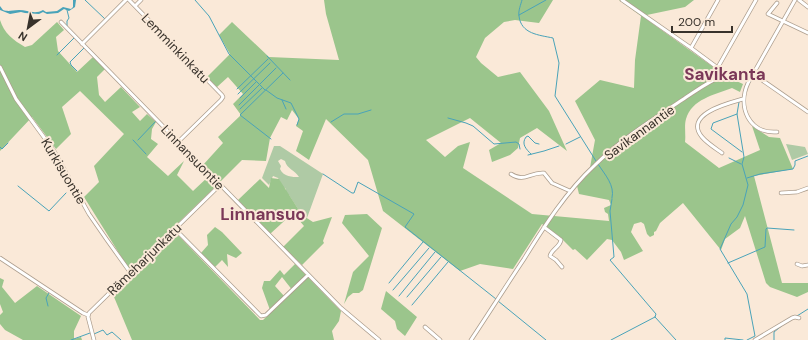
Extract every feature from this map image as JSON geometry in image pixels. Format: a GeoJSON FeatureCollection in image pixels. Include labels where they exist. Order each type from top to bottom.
{"type":"FeatureCollection","features":[{"type":"Feature","properties":{"kind":"street","name":"Lemminkinkatu"},"geometry":{"type":"LineString","coordinates":[[128,0],[223,97],[178,142]]}},
{"type":"Feature","properties":{"kind":"street"},"geometry":{"type":"LineString","coordinates":[[82,44],[128,0]]}},
{"type":"Feature","properties":{"kind":"street"},"geometry":{"type":"LineString","coordinates":[[135,6],[141,0]]}},
{"type":"Feature","properties":{"kind":"street"},"geometry":{"type":"LineString","coordinates":[[622,0],[726,74],[752,75],[808,112]]}},
{"type":"Feature","properties":{"kind":"street"},"geometry":{"type":"LineString","coordinates":[[691,48],[718,0]]}},
{"type":"Feature","properties":{"kind":"street"},"geometry":{"type":"LineString","coordinates":[[718,67],[756,0]]}},
{"type":"Feature","properties":{"kind":"street"},"geometry":{"type":"LineString","coordinates":[[777,132],[764,131],[749,122],[746,116],[743,99],[752,75],[795,0]]}},
{"type":"Feature","properties":{"kind":"street"},"geometry":{"type":"LineString","coordinates":[[799,0],[808,6]]}},
{"type":"Feature","properties":{"kind":"street"},"geometry":{"type":"LineString","coordinates":[[776,3],[768,14],[808,33]]}},
{"type":"Feature","properties":{"kind":"street","name":"Linnansuontie"},"geometry":{"type":"LineString","coordinates":[[61,22],[308,275],[341,308],[379,340]]}},
{"type":"Feature","properties":{"kind":"street","name":"Kurkisuontie"},"geometry":{"type":"LineString","coordinates":[[0,67],[16,99],[54,151],[90,214],[130,272]]}},
{"type":"Feature","properties":{"kind":"street","name":"Savikannantie"},"geometry":{"type":"LineString","coordinates":[[471,340],[544,227],[570,191],[594,165],[627,137],[709,83],[726,74]]}},
{"type":"Feature","properties":{"kind":"street"},"geometry":{"type":"LineString","coordinates":[[722,153],[702,137],[698,131],[698,124],[703,114],[743,99]]}},
{"type":"Feature","properties":{"kind":"street"},"geometry":{"type":"LineString","coordinates":[[511,174],[517,178],[522,178],[544,173],[554,185],[570,191]]}},
{"type":"Feature","properties":{"kind":"street","name":"Rämeharjunkatu"},"geometry":{"type":"LineString","coordinates":[[88,315],[92,309],[220,185]]}},
{"type":"Feature","properties":{"kind":"street"},"geometry":{"type":"LineString","coordinates":[[781,193],[797,192],[808,188]]}},
{"type":"Feature","properties":{"kind":"street"},"geometry":{"type":"LineString","coordinates":[[544,227],[561,240],[550,256],[562,267]]}},
{"type":"Feature","properties":{"kind":"street"},"geometry":{"type":"LineString","coordinates":[[175,229],[260,316],[266,316],[308,275]]}},
{"type":"Feature","properties":{"kind":"street"},"geometry":{"type":"LineString","coordinates":[[0,258],[88,315],[94,340]]}},
{"type":"Feature","properties":{"kind":"street"},"geometry":{"type":"LineString","coordinates":[[797,264],[802,266],[808,265]]}},
{"type":"Feature","properties":{"kind":"street"},"geometry":{"type":"LineString","coordinates":[[755,340],[792,318],[799,318]]}},
{"type":"Feature","properties":{"kind":"street"},"geometry":{"type":"LineString","coordinates":[[425,327],[440,340]]}},
{"type":"Feature","properties":{"kind":"green space"},"geometry":{"type":"Polygon","coordinates":[[[324,0],[553,0],[539,23],[515,20],[504,22],[485,38],[476,57],[498,77],[520,72],[549,111],[567,151],[537,128],[520,138],[518,148],[510,155],[492,162],[489,150],[501,143],[470,118],[426,140],[445,157],[458,146],[470,142],[463,168],[532,214],[609,221],[608,214],[605,212],[604,208],[611,205],[609,200],[579,194],[577,186],[589,173],[595,140],[575,101],[600,80],[634,88],[635,60],[641,16],[619,0],[694,0],[685,7],[642,16],[716,69],[723,81],[732,79],[743,84],[740,92],[732,88],[704,99],[693,107],[686,119],[685,142],[719,168],[760,150],[752,126],[769,137],[780,138],[793,169],[754,176],[782,283],[808,283],[808,292],[797,297],[770,287],[766,283],[745,216],[740,228],[725,239],[721,250],[683,203],[660,223],[654,232],[654,235],[650,237],[647,234],[644,224],[641,222],[634,224],[631,232],[643,251],[624,260],[621,252],[612,240],[607,239],[587,260],[542,224],[513,269],[480,264],[460,271],[383,211],[368,160],[326,119],[309,160],[296,151],[303,131],[296,126],[299,119],[292,110],[287,120],[281,117],[270,138],[266,161],[242,160],[220,182],[203,165],[223,143],[218,137],[241,115],[233,104],[243,94],[228,77],[217,87],[207,77],[230,54],[219,35],[232,22],[269,57],[339,60],[326,14],[324,0]]]}},
{"type":"Feature","properties":{"kind":"green space"},"geometry":{"type":"Polygon","coordinates":[[[0,20],[4,29],[10,36],[25,47],[32,45],[57,22],[64,30],[56,37],[58,51],[77,72],[93,57],[105,69],[97,77],[99,95],[105,102],[121,87],[140,107],[132,112],[140,121],[147,114],[156,122],[152,129],[151,139],[158,144],[147,157],[168,176],[184,161],[177,175],[193,191],[209,176],[217,185],[172,229],[260,320],[263,320],[293,291],[282,277],[275,286],[284,296],[270,310],[262,288],[264,281],[270,281],[280,270],[284,275],[295,264],[341,311],[339,321],[332,331],[334,340],[132,340],[114,297],[132,274],[84,197],[99,182],[94,166],[124,134],[80,91],[62,107],[71,134],[56,149],[32,117],[0,151],[0,20]]]}},
{"type":"Feature","properties":{"kind":"green space"},"geometry":{"type":"Polygon","coordinates":[[[786,144],[805,147],[808,154],[792,160],[786,144]]]}},
{"type":"Feature","properties":{"kind":"green space"},"geometry":{"type":"Polygon","coordinates":[[[274,146],[280,146],[323,174],[307,218],[300,212],[289,195],[282,199],[286,189],[283,187],[278,178],[273,176],[269,185],[262,178],[274,146]],[[281,159],[278,161],[282,172],[288,176],[299,177],[287,166],[285,161],[281,159]]]}},
{"type":"Feature","properties":{"kind":"green space"},"geometry":{"type":"Polygon","coordinates":[[[271,178],[279,179],[302,215],[313,222],[332,217],[323,241],[324,243],[302,265],[283,247],[304,226],[293,213],[270,234],[238,200],[260,179],[269,188],[271,178]]]}},
{"type":"Feature","properties":{"kind":"green space"},"geometry":{"type":"Polygon","coordinates":[[[367,214],[382,228],[363,290],[359,293],[353,293],[348,297],[344,304],[353,272],[369,256],[342,223],[345,215],[367,214]]]}},
{"type":"Feature","properties":{"kind":"green space"},"geometry":{"type":"Polygon","coordinates":[[[215,227],[222,232],[242,253],[236,258],[227,254],[228,267],[222,260],[215,267],[201,253],[208,245],[207,235],[215,227]]]}},
{"type":"Feature","properties":{"kind":"green space"},"geometry":{"type":"Polygon","coordinates":[[[0,278],[4,280],[2,287],[15,303],[37,286],[81,316],[74,331],[74,339],[81,337],[82,340],[23,340],[5,330],[0,324],[0,315],[3,312],[0,304],[0,278]]]}},
{"type":"Feature","properties":{"kind":"green space"},"geometry":{"type":"Polygon","coordinates":[[[386,291],[417,317],[405,336],[397,329],[395,321],[381,309],[386,291]]]}},
{"type":"Feature","properties":{"kind":"water"},"geometry":{"type":"Polygon","coordinates":[[[73,0],[76,0],[75,7],[69,11],[64,9],[58,13],[47,14],[43,12],[39,14],[21,12],[10,14],[0,10],[0,6],[3,10],[7,11],[57,11],[63,7],[71,9],[73,7],[73,0]]]}},
{"type":"Feature","properties":{"kind":"waterway"},"geometry":{"type":"LineString","coordinates":[[85,0],[105,19]]}},
{"type":"Feature","properties":{"kind":"waterway"},"geometry":{"type":"LineString","coordinates":[[195,0],[209,16],[229,54],[265,90]]}},
{"type":"Feature","properties":{"kind":"waterway"},"geometry":{"type":"LineString","coordinates":[[522,0],[519,14],[520,22],[523,27],[532,33],[553,38],[559,63],[555,96],[596,161]]}},
{"type":"Feature","properties":{"kind":"waterway"},"geometry":{"type":"LineString","coordinates":[[519,15],[546,0]]}},
{"type":"Feature","properties":{"kind":"waterway"},"geometry":{"type":"LineString","coordinates":[[67,10],[69,18],[67,21],[67,26]]}},
{"type":"Feature","properties":{"kind":"waterway"},"geometry":{"type":"LineString","coordinates":[[57,55],[75,37]]}},
{"type":"Feature","properties":{"kind":"waterway"},"geometry":{"type":"LineString","coordinates":[[77,71],[70,62],[84,48]]}},
{"type":"Feature","properties":{"kind":"waterway"},"geometry":{"type":"LineString","coordinates":[[267,56],[290,80]]}},
{"type":"Feature","properties":{"kind":"waterway"},"geometry":{"type":"LineString","coordinates":[[237,89],[268,59]]}},
{"type":"Feature","properties":{"kind":"waterway"},"geometry":{"type":"LineString","coordinates":[[238,94],[270,63]]}},
{"type":"Feature","properties":{"kind":"waterway"},"geometry":{"type":"LineString","coordinates":[[239,105],[276,68]]}},
{"type":"Feature","properties":{"kind":"waterway"},"geometry":{"type":"LineString","coordinates":[[271,139],[240,115],[283,73]]}},
{"type":"Feature","properties":{"kind":"waterway"},"geometry":{"type":"LineString","coordinates":[[240,98],[256,82]]}},
{"type":"Feature","properties":{"kind":"waterway"},"geometry":{"type":"LineString","coordinates":[[240,109],[262,88]]}},
{"type":"Feature","properties":{"kind":"waterway"},"geometry":{"type":"LineString","coordinates":[[266,90],[277,98],[291,103],[299,119],[297,125]]}},
{"type":"Feature","properties":{"kind":"waterway"},"geometry":{"type":"LineString","coordinates":[[282,100],[286,109]]}},
{"type":"Feature","properties":{"kind":"waterway"},"geometry":{"type":"LineString","coordinates":[[739,102],[737,114],[744,157],[742,164],[748,185],[743,205],[737,217],[731,224],[720,249],[747,294],[755,336],[747,340]]}},
{"type":"Feature","properties":{"kind":"waterway"},"geometry":{"type":"LineString","coordinates":[[331,122],[344,114],[358,114],[371,110]]}},
{"type":"Feature","properties":{"kind":"waterway"},"geometry":{"type":"LineString","coordinates":[[737,114],[713,123],[711,129],[742,152]]}},
{"type":"Feature","properties":{"kind":"waterway"},"geometry":{"type":"LineString","coordinates":[[448,118],[473,126],[494,144],[516,142],[519,144],[520,149]]}},
{"type":"Feature","properties":{"kind":"waterway"},"geometry":{"type":"LineString","coordinates":[[138,140],[156,121]]}},
{"type":"Feature","properties":{"kind":"waterway"},"geometry":{"type":"LineString","coordinates":[[531,154],[524,144],[526,137],[528,136],[535,143],[539,144]]}},
{"type":"Feature","properties":{"kind":"waterway"},"geometry":{"type":"LineString","coordinates":[[566,144],[580,137]]}},
{"type":"Feature","properties":{"kind":"waterway"},"geometry":{"type":"LineString","coordinates":[[133,140],[146,154]]}},
{"type":"Feature","properties":{"kind":"waterway"},"geometry":{"type":"LineString","coordinates":[[0,147],[2,149],[8,143]]}},
{"type":"Feature","properties":{"kind":"waterway"},"geometry":{"type":"LineString","coordinates":[[528,155],[559,146]]}},
{"type":"Feature","properties":{"kind":"waterway"},"geometry":{"type":"LineString","coordinates":[[747,178],[760,174],[793,169],[795,161],[808,156]]}},
{"type":"Feature","properties":{"kind":"waterway"},"geometry":{"type":"LineString","coordinates":[[729,158],[741,164]]}},
{"type":"Feature","properties":{"kind":"waterway"},"geometry":{"type":"LineString","coordinates":[[598,164],[611,184],[613,193],[612,198]]}},
{"type":"Feature","properties":{"kind":"waterway"},"geometry":{"type":"LineString","coordinates":[[323,174],[352,193],[354,193],[358,182],[414,214],[405,227],[496,299]]}},
{"type":"Feature","properties":{"kind":"waterway"},"geometry":{"type":"LineString","coordinates":[[18,186],[49,211],[66,193]]}},
{"type":"Feature","properties":{"kind":"waterway"},"geometry":{"type":"LineString","coordinates":[[611,340],[655,317],[656,314],[610,260],[614,257],[610,211],[612,199]]}},
{"type":"Feature","properties":{"kind":"waterway"},"geometry":{"type":"LineString","coordinates":[[728,263],[765,247],[767,228],[794,230]]}},
{"type":"Feature","properties":{"kind":"waterway"},"geometry":{"type":"LineString","coordinates":[[389,283],[423,242]]}},
{"type":"Feature","properties":{"kind":"waterway"},"geometry":{"type":"LineString","coordinates":[[393,290],[429,248]]}},
{"type":"Feature","properties":{"kind":"waterway"},"geometry":{"type":"LineString","coordinates":[[399,296],[435,252]]}},
{"type":"Feature","properties":{"kind":"waterway"},"geometry":{"type":"LineString","coordinates":[[407,297],[441,257]]}},
{"type":"Feature","properties":{"kind":"waterway"},"geometry":{"type":"LineString","coordinates":[[412,305],[448,262]]}},
{"type":"Feature","properties":{"kind":"waterway"},"geometry":{"type":"LineString","coordinates":[[48,306],[46,298],[49,293]]}},
{"type":"Feature","properties":{"kind":"waterway"},"geometry":{"type":"LineString","coordinates":[[498,301],[546,340]]}},
{"type":"Feature","properties":{"kind":"waterway"},"geometry":{"type":"LineString","coordinates":[[797,316],[808,309]]}},
{"type":"Feature","properties":{"kind":"waterway"},"geometry":{"type":"LineString","coordinates":[[655,317],[676,340]]}},
{"type":"Feature","properties":{"kind":"waterway"},"geometry":{"type":"LineString","coordinates":[[774,340],[774,332],[784,324]]}},
{"type":"Feature","properties":{"kind":"waterway"},"geometry":{"type":"LineString","coordinates":[[93,332],[94,334],[103,330],[107,335],[112,332],[121,340]]}},
{"type":"Feature","properties":{"kind":"waterway"},"geometry":{"type":"LineString","coordinates":[[71,340],[90,333]]}},
{"type":"Feature","properties":{"kind":"waterway"},"geometry":{"type":"LineString","coordinates":[[725,340],[725,338],[743,340]]}},
{"type":"Feature","properties":{"kind":"district","name":"Savikanta"},"geometry":{"type":"Point","coordinates":[725,74]}},
{"type":"Feature","properties":{"kind":"district","name":"Linnansuo"},"geometry":{"type":"Point","coordinates":[263,214]}}]}
